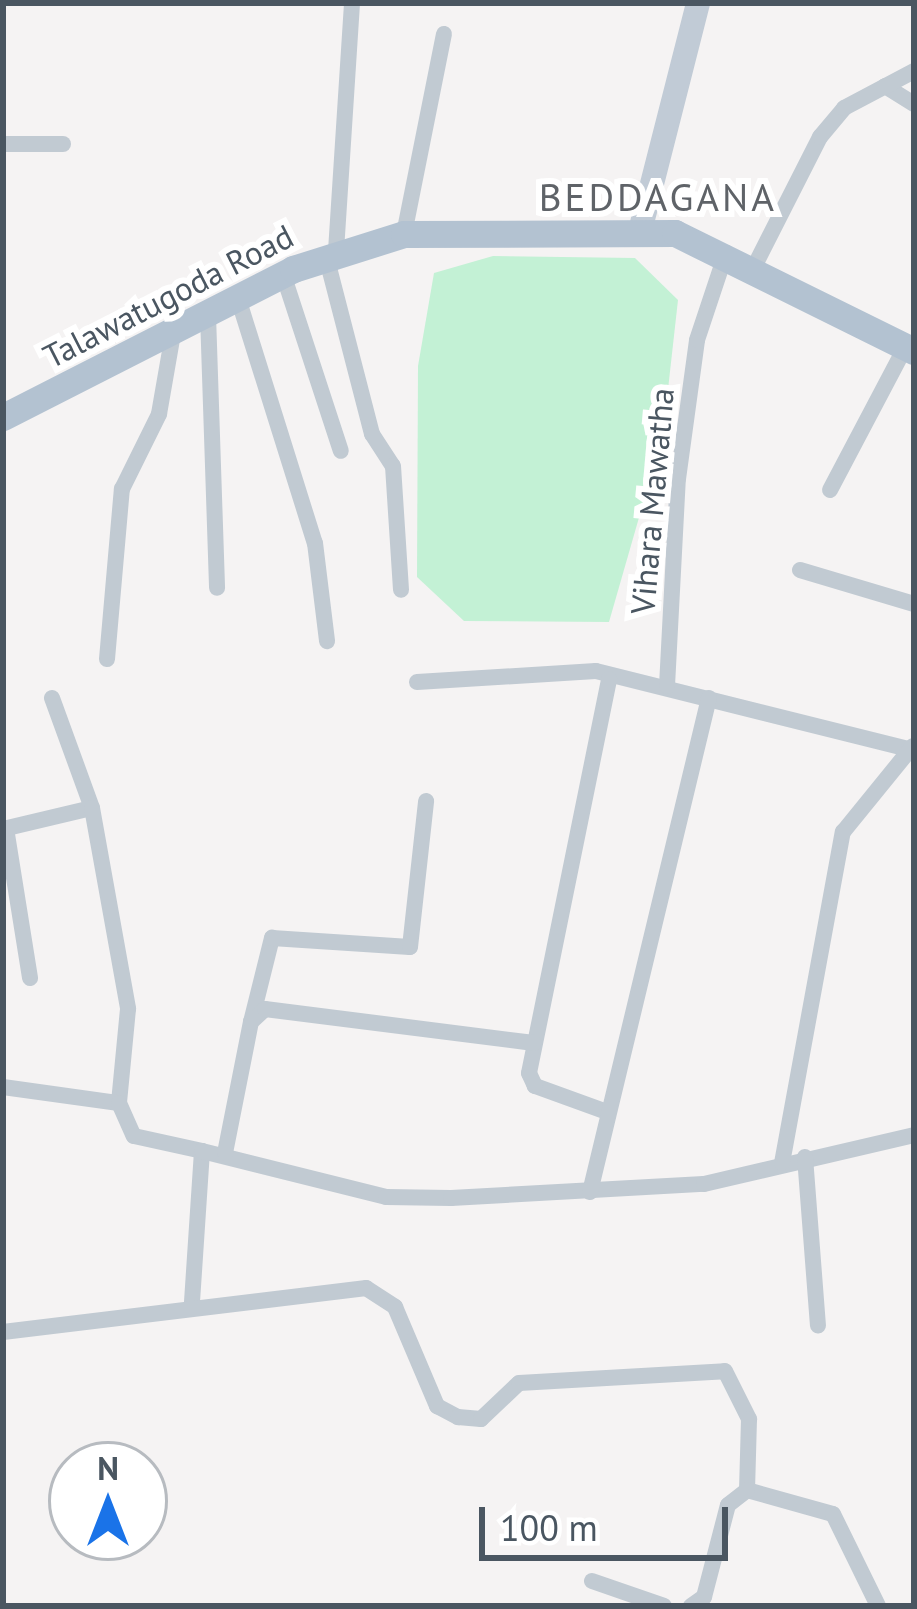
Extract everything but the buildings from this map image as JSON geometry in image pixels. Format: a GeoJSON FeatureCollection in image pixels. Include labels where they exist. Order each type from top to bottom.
{"type":"FeatureCollection","features":[{"type":"Feature","properties":{"kind":"main road","name":"Talawatugoda Road"},"geometry":{"type":"LineString","coordinates":[[3,417],[283,274],[331,253],[404,234],[641,227],[727,253],[910,349]]}},
{"type":"Feature","properties":{"kind":"street"},"geometry":{"type":"LineString","coordinates":[[352,3],[331,253],[372,434],[393,466],[401,590]]}},
{"type":"Feature","properties":{"kind":"street"},"geometry":{"type":"LineString","coordinates":[[641,227],[692,5]]}},
{"type":"Feature","properties":{"kind":"street"},"geometry":{"type":"LineString","coordinates":[[404,234],[444,34]]}},
{"type":"Feature","properties":{"kind":"street"},"geometry":{"type":"LineString","coordinates":[[754,267],[820,137],[885,86],[914,71]]}},
{"type":"Feature","properties":{"kind":"street"},"geometry":{"type":"LineString","coordinates":[[885,86],[914,104]]}},
{"type":"Feature","properties":{"kind":"street"},"geometry":{"type":"LineString","coordinates":[[3,144],[63,144]]}},
{"type":"Feature","properties":{"kind":"street","name":"Vihara Mawatha"},"geometry":{"type":"LineString","coordinates":[[667,686],[678,479],[697,340],[727,253]]}},
{"type":"Feature","properties":{"kind":"street"},"geometry":{"type":"LineString","coordinates":[[283,274],[341,451]]}},
{"type":"Feature","properties":{"kind":"street"},"geometry":{"type":"LineString","coordinates":[[238,298],[315,542],[327,641]]}},
{"type":"Feature","properties":{"kind":"street"},"geometry":{"type":"LineString","coordinates":[[208,315],[217,588]]}},
{"type":"Feature","properties":{"kind":"street"},"geometry":{"type":"LineString","coordinates":[[107,659],[122,488],[159,414],[172,334]]}},
{"type":"Feature","properties":{"kind":"street"},"geometry":{"type":"LineString","coordinates":[[830,490],[910,349]]}},
{"type":"Feature","properties":{"kind":"street"},"geometry":{"type":"LineString","coordinates":[[800,570],[914,604]]}},
{"type":"Feature","properties":{"kind":"street"},"geometry":{"type":"LineString","coordinates":[[607,1112],[535,1085],[533,1043],[609,679]]}},
{"type":"Feature","properties":{"kind":"street"},"geometry":{"type":"LineString","coordinates":[[417,682],[609,679],[667,686],[911,748],[843,832],[782,1163]]}},
{"type":"Feature","properties":{"kind":"street"},"geometry":{"type":"LineString","coordinates":[[52,698],[92,808],[128,1009],[119,1103],[134,1136],[225,1153],[386,1197],[704,1184],[914,1135]]}},
{"type":"Feature","properties":{"kind":"street"},"geometry":{"type":"LineString","coordinates":[[590,1192],[709,698]]}},
{"type":"Feature","properties":{"kind":"street"},"geometry":{"type":"LineString","coordinates":[[225,1153],[272,938],[410,947],[426,801]]}},
{"type":"Feature","properties":{"kind":"street"},"geometry":{"type":"LineString","coordinates":[[30,978],[4,829],[92,808]]}},
{"type":"Feature","properties":{"kind":"street"},"geometry":{"type":"LineString","coordinates":[[251,1022],[265,1009],[533,1043]]}},
{"type":"Feature","properties":{"kind":"street"},"geometry":{"type":"LineString","coordinates":[[3,1087],[119,1103]]}},
{"type":"Feature","properties":{"kind":"street"},"geometry":{"type":"LineString","coordinates":[[193,1302],[202,1150]]}},
{"type":"Feature","properties":{"kind":"street"},"geometry":{"type":"LineString","coordinates":[[805,1157],[818,1325]]}},
{"type":"Feature","properties":{"kind":"street"},"geometry":{"type":"LineString","coordinates":[[3,1332],[193,1302],[366,1288],[395,1306],[437,1406],[458,1417],[481,1418],[519,1383],[725,1371],[749,1419],[747,1490]]}},
{"type":"Feature","properties":{"kind":"street"},"geometry":{"type":"LineString","coordinates":[[691,1606],[704,1598],[728,1505],[747,1490]]}},
{"type":"Feature","properties":{"kind":"street"},"geometry":{"type":"LineString","coordinates":[[747,1490],[833,1514],[878,1606]]}},
{"type":"Feature","properties":{"kind":"street"},"geometry":{"type":"LineString","coordinates":[[592,1581],[664,1606]]}},
{"type":"Feature","properties":{"kind":"green space"},"geometry":{"type":"Polygon","coordinates":[[[493,256],[635,258],[678,300],[663,434],[609,622],[464,621],[417,577],[418,366],[434,273],[493,256]]]}},
{"type":"Feature","properties":{"kind":"district","name":"BEDDAGANA"},"geometry":{"type":"Point","coordinates":[658,197]}}]}
